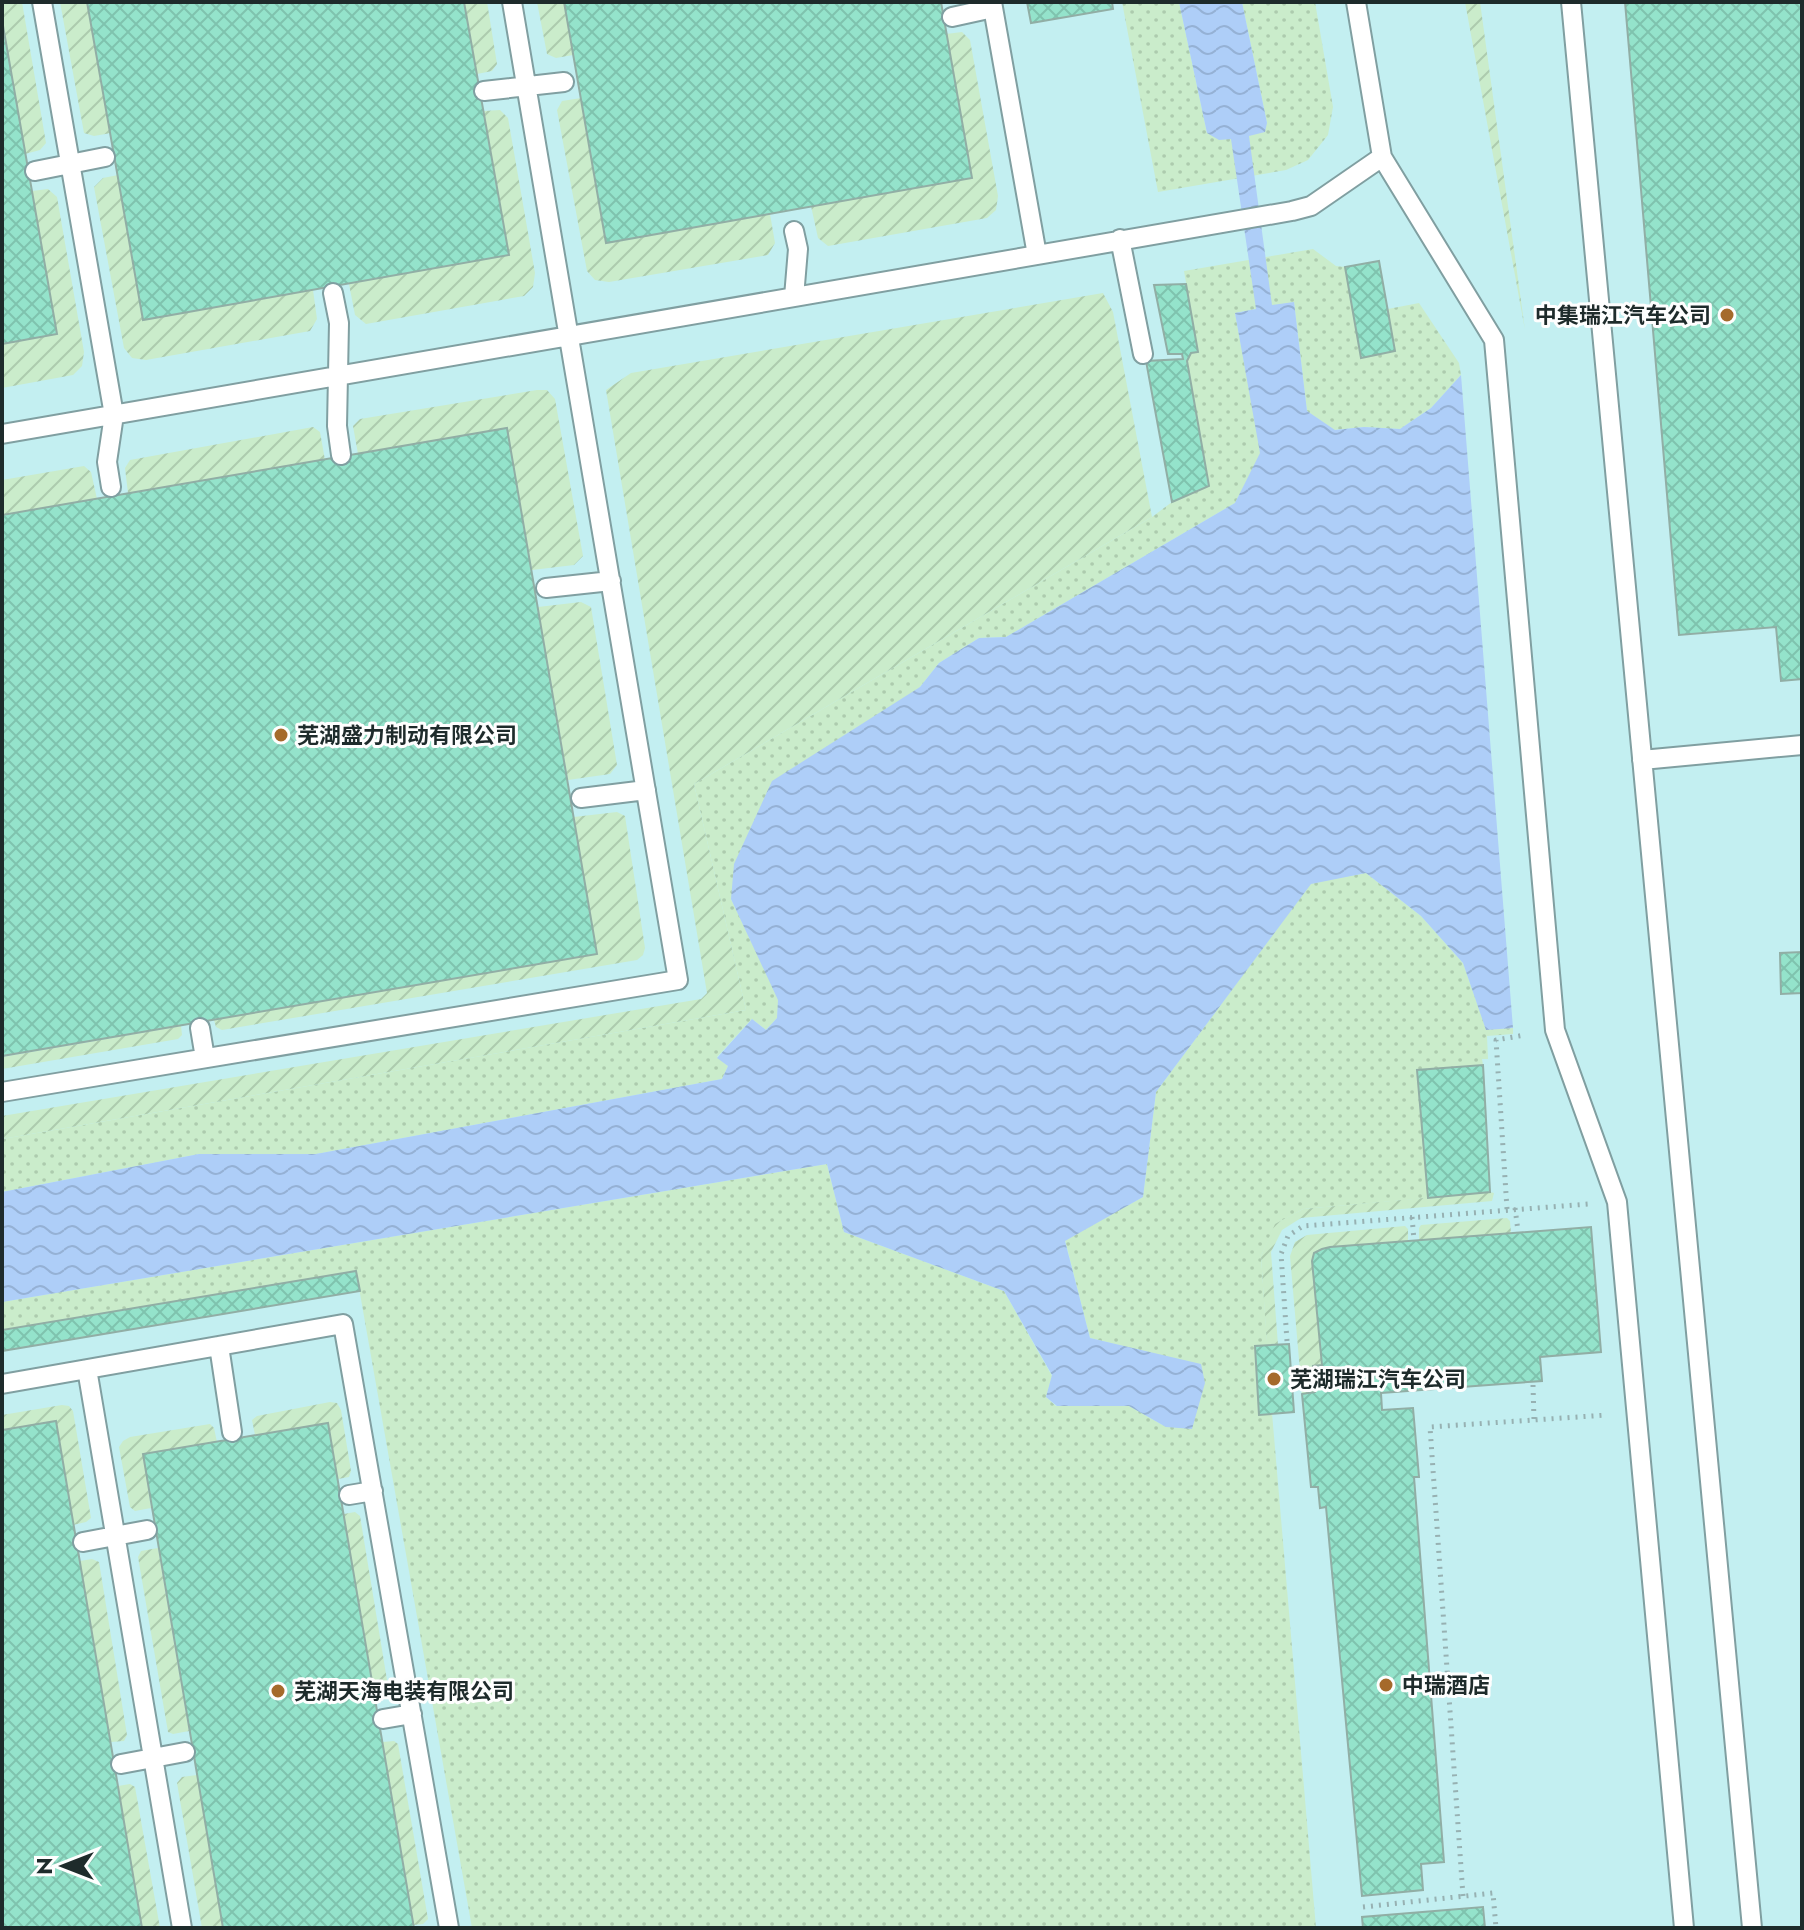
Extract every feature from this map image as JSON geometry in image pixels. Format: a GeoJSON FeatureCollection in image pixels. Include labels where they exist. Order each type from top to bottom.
{"type":"FeatureCollection","features":[{"type":"Feature","properties":{"kind":"lane"},"geometry":{"type":"LineString","coordinates":[[42,2],[114,415],[107,462],[111,487]]}},
{"type":"Feature","properties":{"kind":"lane"},"geometry":{"type":"LineString","coordinates":[[2,1092],[678,980],[512,2]]}},
{"type":"Feature","properties":{"kind":"lane"},"geometry":{"type":"LineString","coordinates":[[1356,2],[1382,157],[1494,340],[1555,1030],[1617,1202],[1684,1928]]}},
{"type":"Feature","properties":{"kind":"lane"},"geometry":{"type":"LineString","coordinates":[[1571,2],[1752,1928]]}},
{"type":"Feature","properties":{"kind":"lane"},"geometry":{"type":"LineString","coordinates":[[952,17],[992,5],[1037,255]]}},
{"type":"Feature","properties":{"kind":"lane"},"geometry":{"type":"LineString","coordinates":[[484,91],[564,82]]}},
{"type":"Feature","properties":{"kind":"lane"},"geometry":{"type":"LineString","coordinates":[[35,171],[105,157]]}},
{"type":"Feature","properties":{"kind":"lane"},"geometry":{"type":"LineString","coordinates":[[2,434],[1292,211],[1311,206],[1382,157]]}},
{"type":"Feature","properties":{"kind":"lane"},"geometry":{"type":"LineString","coordinates":[[794,231],[798,249],[794,297]]}},
{"type":"Feature","properties":{"kind":"lane"},"geometry":{"type":"LineString","coordinates":[[1120,239],[1143,354]]}},
{"type":"Feature","properties":{"kind":"lane"},"geometry":{"type":"LineString","coordinates":[[333,293],[339,323],[337,426],[341,455]]}},
{"type":"Feature","properties":{"kind":"lane"},"geometry":{"type":"LineString","coordinates":[[546,588],[611,581]]}},
{"type":"Feature","properties":{"kind":"lane"},"geometry":{"type":"LineString","coordinates":[[1642,760],[1802,745]]}},
{"type":"Feature","properties":{"kind":"lane"},"geometry":{"type":"LineString","coordinates":[[581,798],[646,790]]}},
{"type":"Feature","properties":{"kind":"lane"},"geometry":{"type":"LineString","coordinates":[[200,1028],[205,1058]]}},
{"type":"Feature","properties":{"kind":"lane"},"geometry":{"type":"LineString","coordinates":[[2,1384],[343,1324],[449,1928]]}},
{"type":"Feature","properties":{"kind":"lane"},"geometry":{"type":"LineString","coordinates":[[219,1346],[232,1432]]}},
{"type":"Feature","properties":{"kind":"lane"},"geometry":{"type":"LineString","coordinates":[[87,1369],[182,1928]]}},
{"type":"Feature","properties":{"kind":"lane"},"geometry":{"type":"LineString","coordinates":[[349,1495],[373,1491]]}},
{"type":"Feature","properties":{"kind":"lane"},"geometry":{"type":"LineString","coordinates":[[83,1542],[147,1530]]}},
{"type":"Feature","properties":{"kind":"lane"},"geometry":{"type":"LineString","coordinates":[[383,1719],[412,1714]]}},
{"type":"Feature","properties":{"kind":"lane"},"geometry":{"type":"LineString","coordinates":[[121,1764],[185,1752]]}},
{"type":"Feature","properties":{"kind":"path"},"geometry":{"type":"LineString","coordinates":[[1507,1209],[1496,1040],[1555,1030]]}},
{"type":"Feature","properties":{"kind":"path"},"geometry":{"type":"LineString","coordinates":[[1287,1341],[1281,1254],[1288,1236],[1303,1226],[1617,1202]]}},
{"type":"Feature","properties":{"kind":"path"},"geometry":{"type":"LineString","coordinates":[[1515,1208],[1518,1231]]}},
{"type":"Feature","properties":{"kind":"path"},"geometry":{"type":"LineString","coordinates":[[1412,1217],[1414,1240]]}},
{"type":"Feature","properties":{"kind":"path"},"geometry":{"type":"LineString","coordinates":[[1533,1385],[1534,1420]]}},
{"type":"Feature","properties":{"kind":"path"},"geometry":{"type":"LineString","coordinates":[[1463,1896],[1430,1427],[1636,1413]]}},
{"type":"Feature","properties":{"kind":"path"},"geometry":{"type":"LineString","coordinates":[[1363,1907],[1493,1893],[1496,1928]]}},
{"type":"Feature","properties":{"kind":"shaded area"},"geometry":{"type":"Polygon","coordinates":[[[2,2],[1802,2],[1802,1928],[2,1928],[2,2]]]}},
{"type":"Feature","properties":{"kind":"green space"},"geometry":{"type":"Polygon","coordinates":[[[2,2],[22,2],[46,143],[40,150],[25,154],[2,20],[2,2]]]}},
{"type":"Feature","properties":{"kind":"green space"},"geometry":{"type":"Polygon","coordinates":[[[60,2],[88,2],[111,133],[94,136],[84,133],[60,2]]]}},
{"type":"Feature","properties":{"kind":"green space"},"geometry":{"type":"Polygon","coordinates":[[[464,2],[487,2],[497,64],[492,71],[477,74],[464,2]]]}},
{"type":"Feature","properties":{"kind":"green space"},"geometry":{"type":"Polygon","coordinates":[[[537,2],[564,2],[573,55],[556,58],[547,54],[537,2]]]}},
{"type":"Feature","properties":{"kind":"green space"},"geometry":{"type":"Polygon","coordinates":[[[1122,2],[1179,2],[1207,133],[1267,123],[1242,2],[1315,2],[1333,107],[1328,135],[1308,160],[1286,170],[1158,192],[1122,2]]]}},
{"type":"Feature","properties":{"kind":"green space"},"geometry":{"type":"Polygon","coordinates":[[[1465,2],[1480,2],[1525,330],[1465,2]]]}},
{"type":"Feature","properties":{"kind":"green space"},"geometry":{"type":"Polygon","coordinates":[[[962,32],[970,40],[998,196],[996,210],[987,218],[828,246],[818,238],[811,206],[946,34],[962,32]]]}},
{"type":"Feature","properties":{"kind":"green space"},"geometry":{"type":"Polygon","coordinates":[[[581,98],[606,243],[770,214],[775,243],[768,255],[609,282],[595,280],[587,271],[557,110],[562,101],[581,98]]]}},
{"type":"Feature","properties":{"kind":"green space"},"geometry":{"type":"Polygon","coordinates":[[[500,110],[508,118],[535,273],[533,287],[524,296],[366,324],[355,315],[349,284],[508,255],[484,111],[500,110]]]}},
{"type":"Feature","properties":{"kind":"green space"},"geometry":{"type":"Polygon","coordinates":[[[118,175],[143,320],[313,290],[317,319],[310,331],[146,360],[132,358],[124,348],[94,187],[103,178],[118,175]]]}},
{"type":"Feature","properties":{"kind":"green space"},"geometry":{"type":"Polygon","coordinates":[[[48,189],[57,197],[84,352],[82,366],[73,375],[2,388],[2,344],[57,334],[32,191],[48,189]]]}},
{"type":"Feature","properties":{"kind":"green space"},"geometry":{"type":"Polygon","coordinates":[[[1313,249],[1336,266],[1345,267],[1361,357],[1395,351],[1388,309],[1419,303],[1459,363],[1461,375],[1431,408],[1400,429],[1364,427],[1334,430],[1307,411],[1294,302],[1235,313],[1261,453],[1235,503],[1006,637],[979,638],[939,663],[731,899],[779,1000],[777,1018],[766,1030],[752,1019],[717,1057],[728,1066],[722,1079],[316,1154],[199,1154],[2,1192],[2,1139],[746,1010],[694,784],[1152,517],[1172,502],[1209,486],[1187,361],[1191,353],[1198,352],[1184,271],[1313,249]]]}},
{"type":"Feature","properties":{"kind":"green space"},"geometry":{"type":"Polygon","coordinates":[[[1103,293],[1113,312],[1152,517],[694,784],[746,1010],[2,1139],[2,1116],[701,999],[707,993],[606,390],[631,373],[1103,293]]]}},
{"type":"Feature","properties":{"kind":"green space"},"geometry":{"type":"Polygon","coordinates":[[[547,390],[555,399],[583,556],[574,565],[532,570],[507,428],[358,454],[353,426],[360,419],[547,390]]]}},
{"type":"Feature","properties":{"kind":"green space"},"geometry":{"type":"Polygon","coordinates":[[[313,427],[320,432],[325,460],[128,493],[125,468],[130,460],[313,427]]]}},
{"type":"Feature","properties":{"kind":"green space"},"geometry":{"type":"Polygon","coordinates":[[[84,466],[91,472],[97,499],[2,515],[2,480],[84,466]]]}},
{"type":"Feature","properties":{"kind":"green space"},"geometry":{"type":"Polygon","coordinates":[[[581,602],[591,607],[617,765],[610,774],[568,780],[538,607],[581,602]]]}},
{"type":"Feature","properties":{"kind":"green space"},"geometry":{"type":"Polygon","coordinates":[[[617,812],[625,816],[645,948],[637,960],[222,1030],[216,1027],[214,1020],[596,954],[574,817],[617,812]]]}},
{"type":"Feature","properties":{"kind":"green space"},"geometry":{"type":"Polygon","coordinates":[[[1366,873],[1421,916],[1463,963],[1486,1029],[1513,1028],[1513,1034],[1487,1036],[1488,1059],[1482,1059],[1483,1065],[1417,1071],[1428,1198],[1303,1209],[1276,1224],[1261,1256],[1316,1928],[472,1928],[356,1271],[2,1330],[2,1302],[827,1164],[844,1232],[1004,1291],[1052,1376],[1046,1397],[1056,1406],[1129,1406],[1166,1427],[1201,1365],[1090,1338],[1065,1240],[1143,1197],[1156,1092],[1311,883],[1366,873]]]}},
{"type":"Feature","properties":{"kind":"green space"},"geometry":{"type":"Polygon","coordinates":[[[181,1026],[182,1035],[178,1039],[2,1069],[2,1057],[181,1026]]]}},
{"type":"Feature","properties":{"kind":"green space"},"geometry":{"type":"Polygon","coordinates":[[[1494,1193],[1492,1201],[1301,1218],[1282,1230],[1271,1252],[1278,1345],[1267,1346],[1261,1256],[1275,1224],[1303,1209],[1494,1193]]]}},
{"type":"Feature","properties":{"kind":"green space"},"geometry":{"type":"Polygon","coordinates":[[[1507,1218],[1511,1233],[1419,1240],[1421,1225],[1507,1218]]]}},
{"type":"Feature","properties":{"kind":"green space"},"geometry":{"type":"Polygon","coordinates":[[[1405,1226],[1408,1241],[1330,1247],[1314,1253],[1312,1261],[1322,1365],[1314,1367],[1315,1392],[1302,1394],[1290,1256],[1295,1242],[1307,1235],[1405,1226]]]}},
{"type":"Feature","properties":{"kind":"green space"},"geometry":{"type":"Polygon","coordinates":[[[337,1403],[341,1410],[351,1471],[349,1477],[338,1479],[328,1423],[255,1435],[252,1420],[257,1416],[337,1403]]]}},
{"type":"Feature","properties":{"kind":"green space"},"geometry":{"type":"Polygon","coordinates":[[[69,1406],[73,1411],[91,1518],[73,1525],[2,1430],[2,1415],[69,1406]]]}},
{"type":"Feature","properties":{"kind":"green space"},"geometry":{"type":"Polygon","coordinates":[[[210,1424],[217,1442],[143,1454],[151,1508],[135,1511],[130,1507],[119,1447],[123,1441],[130,1437],[210,1424]]]}},
{"type":"Feature","properties":{"kind":"green space"},"geometry":{"type":"Polygon","coordinates":[[[355,1512],[360,1516],[389,1692],[387,1696],[375,1699],[344,1514],[355,1512]]]}},
{"type":"Feature","properties":{"kind":"green space"},"geometry":{"type":"Polygon","coordinates":[[[158,1548],[189,1731],[173,1734],[168,1732],[138,1557],[141,1551],[158,1548]]]}},
{"type":"Feature","properties":{"kind":"green space"},"geometry":{"type":"Polygon","coordinates":[[[92,1559],[99,1562],[127,1735],[124,1741],[111,1742],[80,1561],[92,1559]]]}},
{"type":"Feature","properties":{"kind":"green space"},"geometry":{"type":"Polygon","coordinates":[[[394,1741],[398,1744],[428,1919],[423,1924],[414,1925],[383,1742],[394,1741]]]}},
{"type":"Feature","properties":{"kind":"green space"},"geometry":{"type":"Polygon","coordinates":[[[197,1775],[223,1928],[202,1928],[177,1783],[182,1777],[197,1775]]]}},
{"type":"Feature","properties":{"kind":"green space"},"geometry":{"type":"Polygon","coordinates":[[[130,1784],[135,1787],[160,1928],[142,1928],[118,1786],[130,1784]]]}},
{"type":"Feature","properties":{"kind":"water"},"geometry":{"type":"Polygon","coordinates":[[[1179,2],[1242,2],[1267,123],[1265,132],[1249,136],[1272,305],[1294,302],[1307,411],[1335,430],[1364,427],[1400,429],[1431,408],[1461,375],[1513,1028],[1486,1030],[1463,963],[1421,916],[1366,873],[1311,884],[1156,1092],[1143,1197],[1065,1241],[1090,1338],[1201,1364],[1205,1383],[1192,1429],[1166,1427],[1129,1406],[1057,1406],[1046,1397],[1052,1375],[1004,1291],[844,1232],[827,1164],[2,1302],[2,1192],[199,1154],[316,1154],[722,1079],[728,1066],[717,1058],[752,1019],[766,1030],[777,1018],[778,1000],[731,899],[734,864],[772,781],[920,687],[939,663],[979,638],[1006,637],[1235,503],[1260,453],[1235,313],[1256,309],[1231,139],[1219,140],[1207,133],[1179,2]]]}},
{"type":"Feature","properties":{"kind":"building"},"geometry":{"type":"Polygon","coordinates":[[[87,2],[464,2],[509,255],[143,320],[87,2]]]}},
{"type":"Feature","properties":{"kind":"building"},"geometry":{"type":"Polygon","coordinates":[[[564,2],[941,2],[972,178],[606,243],[564,2]]]}},
{"type":"Feature","properties":{"kind":"building"},"geometry":{"type":"Polygon","coordinates":[[[1027,2],[1112,2],[1113,9],[1031,23],[1027,2]]]}},
{"type":"Feature","properties":{"kind":"building","name":"中集瑞江汽车公司"},"geometry":{"type":"Polygon","coordinates":[[[1625,2],[1802,2],[1802,679],[1781,681],[1776,627],[1679,635],[1625,2]]]}},
{"type":"Feature","properties":{"kind":"building"},"geometry":{"type":"Polygon","coordinates":[[[2,20],[57,334],[2,344],[2,20]]]}},
{"type":"Feature","properties":{"kind":"building"},"geometry":{"type":"Polygon","coordinates":[[[1379,261],[1395,351],[1361,358],[1345,267],[1379,261]]]}},
{"type":"Feature","properties":{"kind":"building"},"geometry":{"type":"Polygon","coordinates":[[[1186,284],[1198,352],[1191,353],[1187,361],[1209,486],[1172,502],[1146,361],[1183,359],[1182,354],[1168,354],[1154,285],[1186,284]]]}},
{"type":"Feature","properties":{"kind":"building","name":"芜湖盛力制动有限公司"},"geometry":{"type":"Polygon","coordinates":[[[507,428],[597,954],[2,1056],[2,515],[507,428]]]}},
{"type":"Feature","properties":{"kind":"building"},"geometry":{"type":"Polygon","coordinates":[[[1802,952],[1802,993],[1781,994],[1780,953],[1802,952]]]}},
{"type":"Feature","properties":{"kind":"building"},"geometry":{"type":"Polygon","coordinates":[[[1483,1065],[1490,1192],[1428,1198],[1417,1070],[1483,1065]]]}},
{"type":"Feature","properties":{"kind":"building","name":"中瑞酒店"},"geometry":{"type":"Polygon","coordinates":[[[1591,1227],[1601,1352],[1540,1357],[1542,1381],[1381,1393],[1382,1410],[1413,1408],[1419,1477],[1414,1477],[1444,1862],[1421,1864],[1423,1890],[1362,1896],[1326,1507],[1320,1508],[1318,1487],[1311,1487],[1302,1394],[1315,1392],[1313,1366],[1322,1365],[1312,1261],[1314,1253],[1330,1247],[1591,1227]]]}},
{"type":"Feature","properties":{"kind":"building"},"geometry":{"type":"Polygon","coordinates":[[[356,1271],[360,1291],[2,1351],[2,1330],[356,1271]]]}},
{"type":"Feature","properties":{"kind":"building","name":"芜湖瑞江汽车公司"},"geometry":{"type":"Polygon","coordinates":[[[1289,1344],[1294,1412],[1259,1415],[1255,1346],[1289,1344]]]}},
{"type":"Feature","properties":{"kind":"building"},"geometry":{"type":"Polygon","coordinates":[[[56,1421],[142,1928],[2,1928],[2,1430],[56,1421]]]}},
{"type":"Feature","properties":{"kind":"building","name":"芜湖天海电装有限公司"},"geometry":{"type":"Polygon","coordinates":[[[328,1423],[414,1928],[223,1928],[143,1454],[328,1423]]]}},
{"type":"Feature","properties":{"kind":"building"},"geometry":{"type":"Polygon","coordinates":[[[1483,1907],[1485,1928],[1363,1928],[1362,1917],[1483,1907]]]}},
{"type":"Feature","properties":{"kind":"place","name":"中集瑞江汽车公司"},"geometry":{"type":"Point","coordinates":[1727,315]}},
{"type":"Feature","properties":{"kind":"place","name":"芜湖盛力制动有限公司"},"geometry":{"type":"Point","coordinates":[281,735]}},
{"type":"Feature","properties":{"kind":"place","name":"芜湖瑞江汽车公司"},"geometry":{"type":"Point","coordinates":[1274,1379]}},
{"type":"Feature","properties":{"kind":"place","name":"中瑞酒店"},"geometry":{"type":"Point","coordinates":[1386,1685]}},
{"type":"Feature","properties":{"kind":"place","name":"芜湖天海电装有限公司"},"geometry":{"type":"Point","coordinates":[278,1691]}}]}
